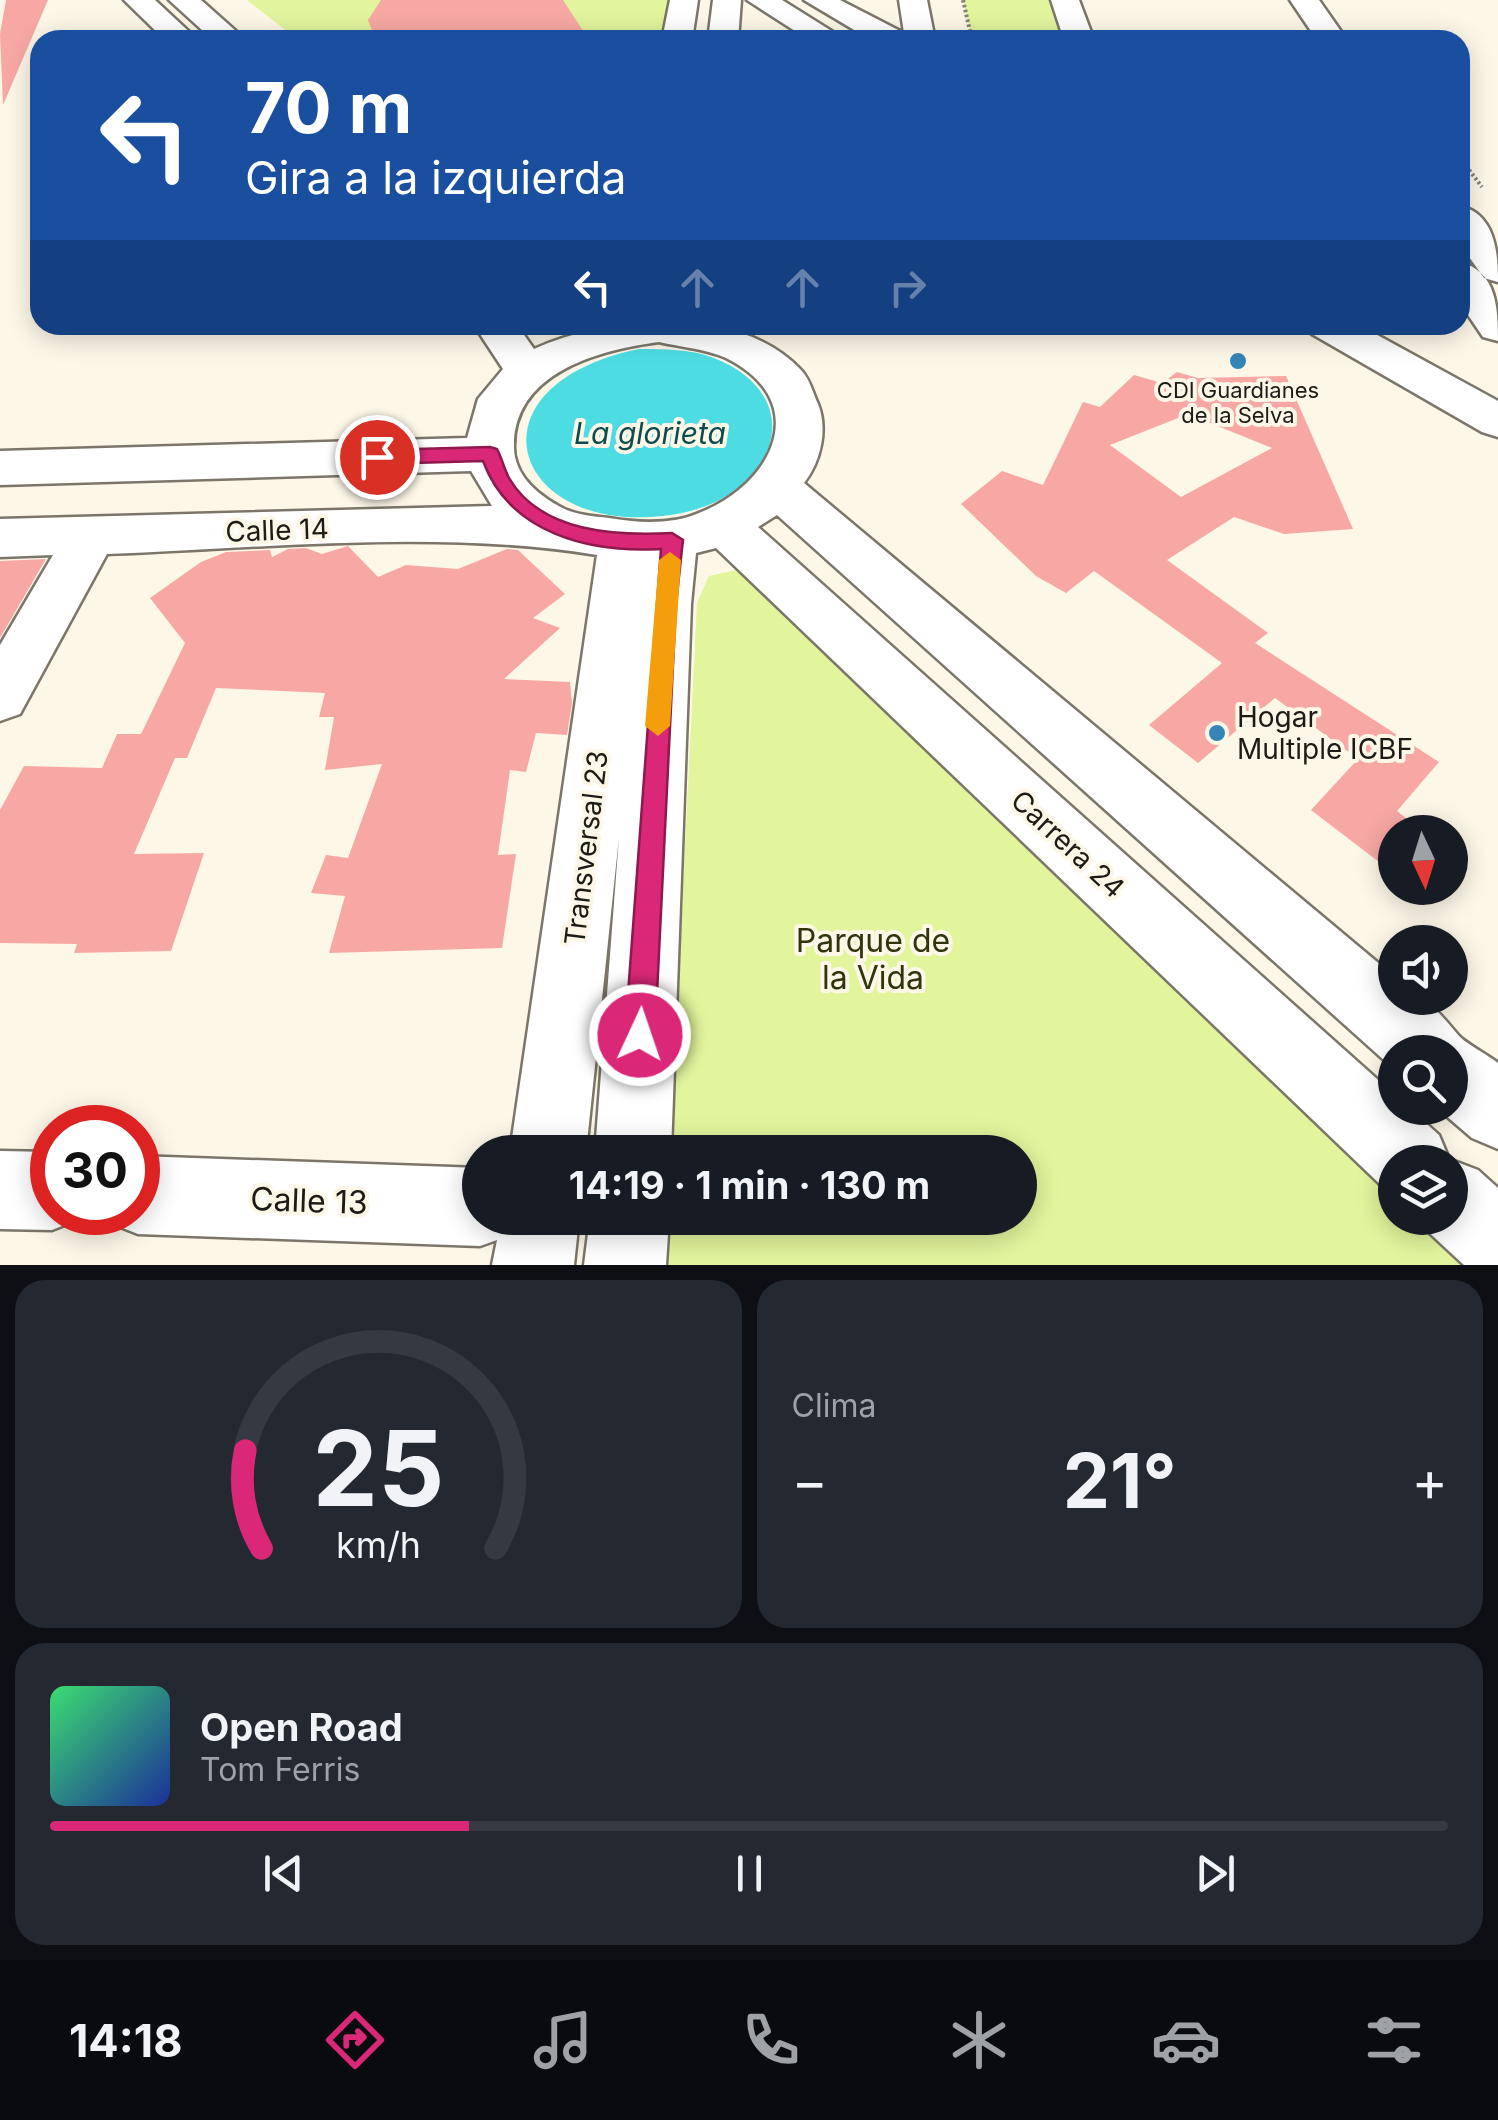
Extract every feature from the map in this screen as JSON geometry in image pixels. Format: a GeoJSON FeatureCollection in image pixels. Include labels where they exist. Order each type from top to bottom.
{"type":"FeatureCollection","features":[{"type":"Feature","properties":{"kind":"street"},"geometry":{"type":"LineString","coordinates":[[679,30],[684,0]]}},
{"type":"Feature","properties":{"kind":"street"},"geometry":{"type":"LineString","coordinates":[[724,30],[728,0]]}},
{"type":"Feature","properties":{"kind":"street"},"geometry":{"type":"LineString","coordinates":[[761,0],[814,30]]}},
{"type":"Feature","properties":{"kind":"street"},"geometry":{"type":"LineString","coordinates":[[818,0],[875,30]]}},
{"type":"Feature","properties":{"kind":"street"},"geometry":{"type":"LineString","coordinates":[[913,0],[918,30]]}},
{"type":"Feature","properties":{"kind":"street"},"geometry":{"type":"LineString","coordinates":[[1066,0],[1076,30]]}},
{"type":"Feature","properties":{"kind":"street"},"geometry":{"type":"LineString","coordinates":[[148,9],[187,3],[218,30]]}},
{"type":"Feature","properties":{"kind":"street"},"geometry":{"type":"LineString","coordinates":[[1292,7],[1320,30]]}},
{"type":"Feature","properties":{"kind":"street"},"geometry":{"type":"LineString","coordinates":[[148,9],[172,30]]}},
{"type":"Feature","properties":{"kind":"street"},"geometry":{"type":"LineString","coordinates":[[1474,206],[1498,270]]}},
{"type":"Feature","properties":{"kind":"street"},"geometry":{"type":"LineString","coordinates":[[1470,288],[1498,328]]}},
{"type":"Feature","properties":{"kind":"street"},"geometry":{"type":"LineString","coordinates":[[502,335],[528,372]]}},
{"type":"Feature","properties":{"kind":"street"},"geometry":{"type":"LineString","coordinates":[[597,335],[528,372],[505,396],[492,424],[490,454],[500,482],[522,507],[553,526],[673,537],[778,489],[799,456],[803,422],[792,390],[768,363],[708,335]]}},
{"type":"Feature","properties":{"kind":"street"},"geometry":{"type":"LineString","coordinates":[[1345,335],[1498,421]]}},
{"type":"Feature","properties":{"kind":"street"},"geometry":{"type":"LineString","coordinates":[[1397,335],[1498,392]]}},
{"type":"Feature","properties":{"kind":"street"},"geometry":{"type":"LineString","coordinates":[[0,468],[490,454]]}},
{"type":"Feature","properties":{"kind":"street"},"geometry":{"type":"LineString","coordinates":[[778,489],[1409,1035]]}},
{"type":"Feature","properties":{"kind":"street","name":"Calle 14"},"geometry":{"type":"LineString","coordinates":[[0,538],[444,524],[553,526]]}},
{"type":"Feature","properties":{"kind":"street"},"geometry":{"type":"LineString","coordinates":[[0,697],[90,537]]}},
{"type":"Feature","properties":{"kind":"street"},"geometry":{"type":"LineString","coordinates":[[635,1135],[663,624],[673,537]]}},
{"type":"Feature","properties":{"kind":"street","name":"Transversal 23"},"geometry":{"type":"LineString","coordinates":[[551,1135],[673,537]]}},
{"type":"Feature","properties":{"kind":"street","name":"Carrera 24"},"geometry":{"type":"LineString","coordinates":[[673,537],[1392,1145]]}},
{"type":"Feature","properties":{"kind":"street"},"geometry":{"type":"LineString","coordinates":[[1468,1086],[1498,1112]]}},
{"type":"Feature","properties":{"kind":"street"},"geometry":{"type":"LineString","coordinates":[[0,1190],[30,1191]]}},
{"type":"Feature","properties":{"kind":"street","name":"Calle 13"},"geometry":{"type":"LineString","coordinates":[[160,1195],[462,1206]]}},
{"type":"Feature","properties":{"kind":"street"},"geometry":{"type":"LineString","coordinates":[[1468,1214],[1498,1242]]}},
{"type":"Feature","properties":{"kind":"street"},"geometry":{"type":"LineString","coordinates":[[533,1265],[537,1235]]}},
{"type":"Feature","properties":{"kind":"street"},"geometry":{"type":"LineString","coordinates":[[625,1265],[628,1235]]}},
{"type":"Feature","properties":{"kind":"path"},"geometry":{"type":"LineString","coordinates":[[963,0],[970,30]]}},
{"type":"Feature","properties":{"kind":"green space"},"geometry":{"type":"Polygon","coordinates":[[[247,0],[687,0],[682,30],[285,30],[247,0]]]}},
{"type":"Feature","properties":{"kind":"green space"},"geometry":{"type":"Polygon","coordinates":[[[963,0],[1049,0],[1060,30],[970,30],[963,0]]]}},
{"type":"Feature","properties":{"kind":"green space","name":"Parque de la Vida"},"geometry":{"type":"Polygon","coordinates":[[[741,569],[1378,1162],[1378,1235],[1455,1235],[1488,1265],[664,1265],[665,1235],[1037,1235],[1037,1135],[671,1135],[697,603],[709,576],[741,569]]]}},
{"type":"Feature","properties":{"kind":"water","name":"La glorieta"},"geometry":{"type":"Polygon","coordinates":[[[639,349],[687,351],[714,358],[737,370],[766,400],[772,418],[765,455],[753,474],[734,491],[700,508],[672,515],[611,515],[570,502],[542,480],[528,452],[529,422],[547,393],[583,367],[639,349]]]}},
{"type":"Feature","properties":{"kind":"building"},"geometry":{"type":"Polygon","coordinates":[[[6,0],[48,0],[35,30],[30,30],[30,42],[3,105],[0,34],[6,0]]]}},
{"type":"Feature","properties":{"kind":"building"},"geometry":{"type":"Polygon","coordinates":[[[381,0],[563,0],[582,30],[372,30],[368,20],[381,0]]]}},
{"type":"Feature","properties":{"kind":"building"},"geometry":{"type":"Polygon","coordinates":[[[1177,372],[1198,378],[1286,376],[1353,529],[1284,534],[1234,517],[1167,560],[1268,633],[1255,643],[1439,762],[1397,811],[1402,815],[1378,815],[1378,861],[1311,810],[1358,759],[1275,698],[1198,763],[1149,725],[1222,663],[1094,571],[1066,593],[1036,576],[961,504],[1002,471],[1043,485],[1083,402],[1100,407],[1134,375],[1162,383],[1177,372]],[[1188,414],[1110,445],[1181,497],[1272,448],[1188,414]]]}},
{"type":"Feature","properties":{"kind":"building"},"geometry":{"type":"Polygon","coordinates":[[[348,546],[378,577],[406,565],[458,569],[507,549],[518,550],[565,594],[533,618],[560,628],[504,679],[570,682],[572,703],[567,735],[536,733],[526,772],[510,770],[498,855],[516,854],[502,948],[329,953],[345,896],[311,893],[326,855],[348,858],[382,764],[325,770],[334,717],[319,717],[325,693],[216,688],[187,758],[175,758],[134,854],[204,853],[171,951],[74,953],[77,944],[0,943],[0,810],[24,766],[102,768],[117,734],[141,734],[185,643],[150,598],[201,562],[226,552],[270,550],[272,557],[288,549],[306,548],[322,554],[348,546]]]}},
{"type":"Feature","properties":{"kind":"building"},"geometry":{"type":"Polygon","coordinates":[[[46,559],[0,638],[0,561],[46,559]]]}},
{"type":"Feature","properties":{"kind":"slow traffic"},"geometry":{"type":"LineString","coordinates":[[658,726],[670,560]]}},
{"type":"Feature","properties":{"kind":"place","name":"CDI Guardianes de la Selva"},"geometry":{"type":"Point","coordinates":[1238,361]}},
{"type":"Feature","properties":{"kind":"place","name":"Hogar Multiple ICBF"},"geometry":{"type":"Point","coordinates":[1217,733]}},
{"type":"Feature","properties":{"kind":"route"},"geometry":{"type":"LineString","coordinates":[[377,457],[490,454],[500,482],[522,507],[553,526],[593,539],[624,543],[672,540],[664,604],[640,1035]]}}]}
